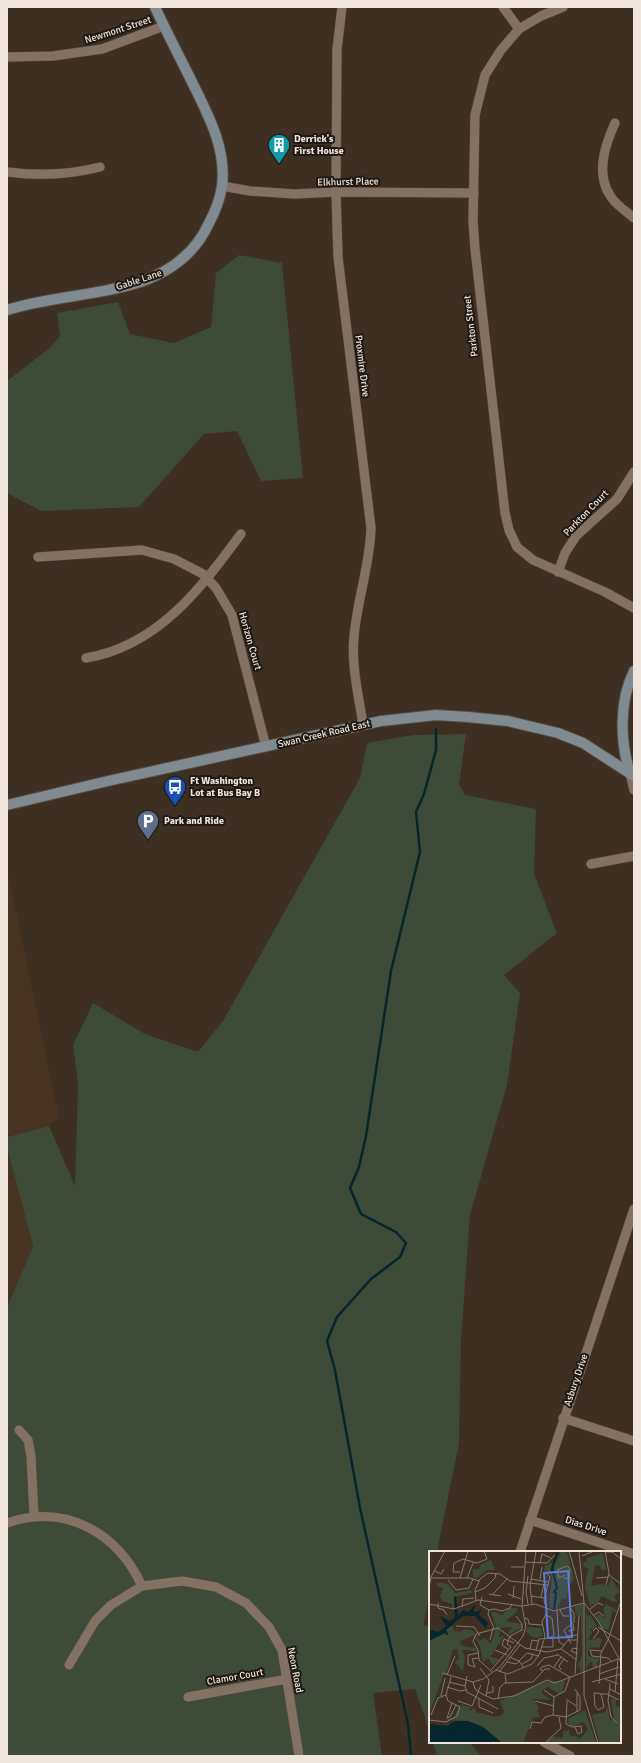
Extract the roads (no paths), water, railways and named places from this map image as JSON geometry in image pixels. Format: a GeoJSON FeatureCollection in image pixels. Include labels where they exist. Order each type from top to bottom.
{"type":"FeatureCollection","features":[{"type":"Feature","properties":{"kind":"main road","name":"Gable Lane"},"geometry":{"type":"LineString","coordinates":[[7,310],[109,290],[142,281],[163,273],[175,266],[198,244],[216,208],[222,186],[221,158],[218,140],[210,118],[155,7]]}},
{"type":"Feature","properties":{"kind":"main road"},"geometry":{"type":"LineString","coordinates":[[632,775],[624,756],[624,711],[627,692],[634,671]]}},
{"type":"Feature","properties":{"kind":"main road","name":"Swan Creek Road East"},"geometry":{"type":"LineString","coordinates":[[7,803],[266,748],[363,725],[397,719],[436,716],[468,717],[508,722],[544,729],[583,743],[632,775]]}},
{"type":"Feature","properties":{"kind":"street","name":"Proxmire Drive"},"geometry":{"type":"LineString","coordinates":[[342,7],[337,48],[336,192],[338,257],[371,528],[369,557],[356,620],[353,648],[363,725]]}},
{"type":"Feature","properties":{"kind":"street"},"geometry":{"type":"LineString","coordinates":[[503,7],[519,30]]}},
{"type":"Feature","properties":{"kind":"street","name":"Parkton Street"},"geometry":{"type":"LineString","coordinates":[[563,7],[541,16],[519,30],[492,62],[480,88],[475,115],[473,221],[480,303],[505,513],[509,530],[517,547],[533,560],[605,592],[634,608]]}},
{"type":"Feature","properties":{"kind":"street","name":"Newmont Street"},"geometry":{"type":"LineString","coordinates":[[7,57],[53,56],[102,49],[164,26]]}},
{"type":"Feature","properties":{"kind":"street"},"geometry":{"type":"LineString","coordinates":[[615,123],[603,156],[605,182],[611,197],[634,218]]}},
{"type":"Feature","properties":{"kind":"street"},"geometry":{"type":"LineString","coordinates":[[7,172],[47,175],[84,171],[100,167]]}},
{"type":"Feature","properties":{"kind":"street","name":"Elkhurst Place"},"geometry":{"type":"LineString","coordinates":[[222,186],[295,194],[336,192],[474,193]]}},
{"type":"Feature","properties":{"kind":"street","name":"Parkton Court"},"geometry":{"type":"LineString","coordinates":[[558,572],[566,553],[576,536],[617,499],[634,472]]}},
{"type":"Feature","properties":{"kind":"street"},"geometry":{"type":"LineString","coordinates":[[86,658],[104,655],[148,634],[168,620],[208,579],[242,534]]}},
{"type":"Feature","properties":{"kind":"street","name":"Horizon Court"},"geometry":{"type":"LineString","coordinates":[[38,557],[142,550],[174,559],[196,569],[208,579],[221,596],[232,615],[266,748]]}},
{"type":"Feature","properties":{"kind":"street"},"geometry":{"type":"LineString","coordinates":[[632,775],[634,790]]}},
{"type":"Feature","properties":{"kind":"street"},"geometry":{"type":"LineString","coordinates":[[591,864],[634,856]]}},
{"type":"Feature","properties":{"kind":"street","name":"Asbury Drive"},"geometry":{"type":"LineString","coordinates":[[520,1551],[563,1418],[634,1209]]}},
{"type":"Feature","properties":{"kind":"street"},"geometry":{"type":"LineString","coordinates":[[563,1418],[634,1441]]}},
{"type":"Feature","properties":{"kind":"street"},"geometry":{"type":"LineString","coordinates":[[19,1430],[28,1440],[31,1456],[34,1516]]}},
{"type":"Feature","properties":{"kind":"street"},"geometry":{"type":"LineString","coordinates":[[7,1523],[34,1516],[66,1518],[88,1526],[112,1542],[133,1567],[142,1586]]}},
{"type":"Feature","properties":{"kind":"street","name":"Dias Drive"},"geometry":{"type":"LineString","coordinates":[[530,1520],[634,1554]]}},
{"type":"Feature","properties":{"kind":"street","name":"Neon Road"},"geometry":{"type":"LineString","coordinates":[[69,1665],[96,1620],[111,1605],[142,1586],[182,1581],[216,1586],[246,1603],[269,1627],[282,1650],[299,1756]]}},
{"type":"Feature","properties":{"kind":"street","name":"Clamor Court"},"geometry":{"type":"LineString","coordinates":[[188,1697],[287,1679]]}},
{"type":"Feature","properties":{"kind":"street"},"geometry":{"type":"LineString","coordinates":[[546,1743],[570,1756]]}},
{"type":"Feature","properties":{"kind":"waterway"},"geometry":{"type":"LineString","coordinates":[[411,1756],[408,1724],[360,1508],[335,1370],[327,1341],[337,1317],[371,1279],[400,1257],[406,1243],[396,1232],[361,1214],[350,1188],[359,1167],[366,1136],[391,971],[420,852],[416,812],[424,794],[436,750],[436,729]]}},
{"type":"Feature","properties":{"kind":"place","name":"Derrick's First House"},"geometry":{"type":"Point","coordinates":[279,164]}},
{"type":"Feature","properties":{"kind":"place","name":"Ft Washington Lot at Bus Bay B"},"geometry":{"type":"Point","coordinates":[175,806]}},
{"type":"Feature","properties":{"kind":"place","name":"Park and Ride"},"geometry":{"type":"Point","coordinates":[148,840]}}]}
